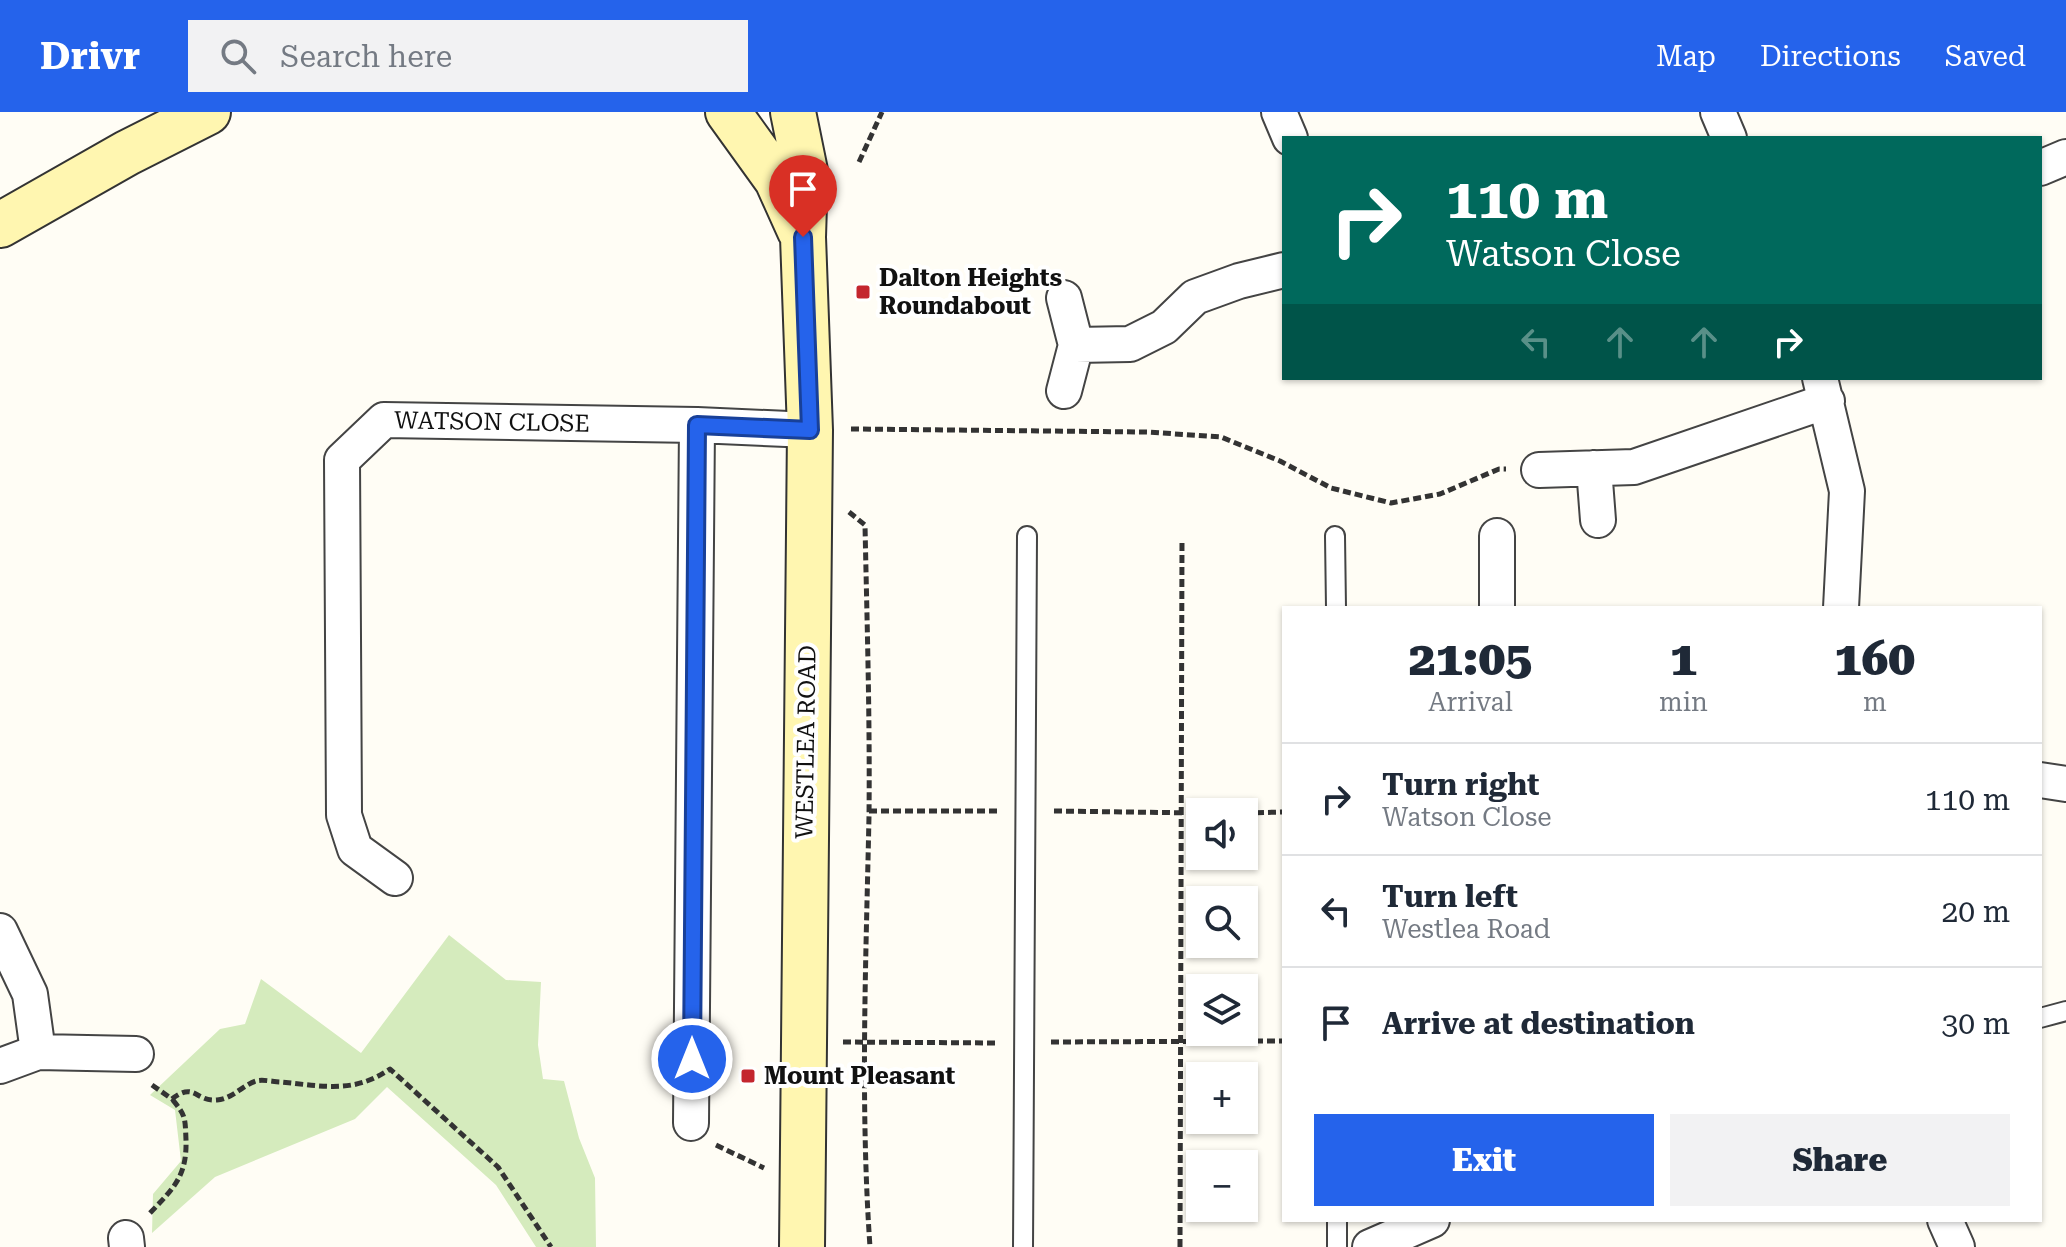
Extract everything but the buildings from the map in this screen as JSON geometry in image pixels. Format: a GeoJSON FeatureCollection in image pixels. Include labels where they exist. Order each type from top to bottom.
{"type":"FeatureCollection","features":[{"type":"Feature","properties":{"kind":"main road"},"geometry":{"type":"LineString","coordinates":[[0,225],[127,153],[208,112]]}},
{"type":"Feature","properties":{"kind":"main road"},"geometry":{"type":"LineString","coordinates":[[728,112],[777,180],[803,237]]}},
{"type":"Feature","properties":{"kind":"main road","name":"WESTLEA ROAD"},"geometry":{"type":"LineString","coordinates":[[793,112],[805,171],[803,237],[810,430],[802,1247]]}},
{"type":"Feature","properties":{"kind":"street"},"geometry":{"type":"LineString","coordinates":[[1279,112],[1289,136]]}},
{"type":"Feature","properties":{"kind":"street"},"geometry":{"type":"LineString","coordinates":[[1718,112],[1728,136]]}},
{"type":"Feature","properties":{"kind":"street"},"geometry":{"type":"LineString","coordinates":[[2042,167],[2066,157]]}},
{"type":"Feature","properties":{"kind":"street"},"geometry":{"type":"LineString","coordinates":[[1076,345],[1130,344],[1164,327],[1195,297],[1239,281],[1282,270]]}},
{"type":"Feature","properties":{"kind":"street"},"geometry":{"type":"LineString","coordinates":[[1064,298],[1076,345],[1064,391]]}},
{"type":"Feature","properties":{"kind":"street"},"geometry":{"type":"LineString","coordinates":[[1539,470],[1634,467],[1824,390],[1847,491],[1841,606]]}},
{"type":"Feature","properties":{"kind":"street","name":"WATSON CLOSE"},"geometry":{"type":"LineString","coordinates":[[395,878],[355,849],[344,815],[342,460],[384,420],[810,430]]}},
{"type":"Feature","properties":{"kind":"street"},"geometry":{"type":"LineString","coordinates":[[691,1123],[697,425]]}},
{"type":"Feature","properties":{"kind":"street"},"geometry":{"type":"LineString","coordinates":[[1594,468],[1598,520]]}},
{"type":"Feature","properties":{"kind":"street"},"geometry":{"type":"LineString","coordinates":[[1497,536],[1497,606]]}},
{"type":"Feature","properties":{"kind":"street"},"geometry":{"type":"LineString","coordinates":[[2042,780],[2066,784]]}},
{"type":"Feature","properties":{"kind":"street"},"geometry":{"type":"LineString","coordinates":[[0,931],[30,994],[38,1052]]}},
{"type":"Feature","properties":{"kind":"street"},"geometry":{"type":"LineString","coordinates":[[0,1066],[38,1052],[136,1054]]}},
{"type":"Feature","properties":{"kind":"street"},"geometry":{"type":"LineString","coordinates":[[1370,1247],[1427,1222]]}},
{"type":"Feature","properties":{"kind":"street"},"geometry":{"type":"LineString","coordinates":[[1946,1222],[1957,1247]]}},
{"type":"Feature","properties":{"kind":"lane"},"geometry":{"type":"LineString","coordinates":[[1023,1247],[1027,536]]}},
{"type":"Feature","properties":{"kind":"lane"},"geometry":{"type":"LineString","coordinates":[[1335,536],[1336,606]]}},
{"type":"Feature","properties":{"kind":"lane"},"geometry":{"type":"LineString","coordinates":[[2042,1017],[2066,1011]]}},
{"type":"Feature","properties":{"kind":"lane"},"geometry":{"type":"LineString","coordinates":[[1337,1222],[1337,1247]]}},
{"type":"Feature","properties":{"kind":"path"},"geometry":{"type":"LineString","coordinates":[[859,162],[882,112]]}},
{"type":"Feature","properties":{"kind":"path"},"geometry":{"type":"LineString","coordinates":[[810,430],[1147,432],[1221,437],[1280,461],[1331,488],[1391,503],[1440,494],[1499,469],[1539,470]]}},
{"type":"Feature","properties":{"kind":"path"},"geometry":{"type":"LineString","coordinates":[[842,507],[865,525],[869,811],[864,1043],[870,1247]]}},
{"type":"Feature","properties":{"kind":"path"},"geometry":{"type":"LineString","coordinates":[[1180,1247],[1182,540]]}},
{"type":"Feature","properties":{"kind":"path"},"geometry":{"type":"LineString","coordinates":[[1258,813],[1282,812]]}},
{"type":"Feature","properties":{"kind":"path"},"geometry":{"type":"LineString","coordinates":[[126,1243],[147,1225],[149,1215],[172,1190],[186,1164],[184,1114],[172,1099],[140,1077],[136,1054]]}},
{"type":"Feature","properties":{"kind":"path"},"geometry":{"type":"LineString","coordinates":[[172,1099],[181,1091],[191,1090],[214,1101],[224,1099],[258,1080],[330,1087],[355,1086],[372,1081],[390,1069],[498,1167],[551,1247]]}},
{"type":"Feature","properties":{"kind":"path"},"geometry":{"type":"LineString","coordinates":[[691,1123],[720,1148],[801,1180]]}},
{"type":"Feature","properties":{"kind":"green space"},"geometry":{"type":"Polygon","coordinates":[[[449,935],[506,980],[541,982],[538,1045],[543,1079],[564,1081],[579,1138],[595,1178],[596,1247],[536,1247],[496,1185],[387,1087],[355,1119],[215,1177],[152,1233],[153,1194],[181,1161],[175,1110],[150,1095],[220,1029],[245,1024],[261,979],[361,1053],[449,935]]]}},
{"type":"Feature","properties":{"kind":"place","name":"Dalton Heights Roundabout"},"geometry":{"type":"Point","coordinates":[863,292]}},
{"type":"Feature","properties":{"kind":"place","name":"Mount Pleasant"},"geometry":{"type":"Point","coordinates":[748,1076]}},
{"type":"Feature","properties":{"kind":"route"},"geometry":{"type":"LineString","coordinates":[[692,1059],[697,425],[810,430],[803,237]]}}]}
